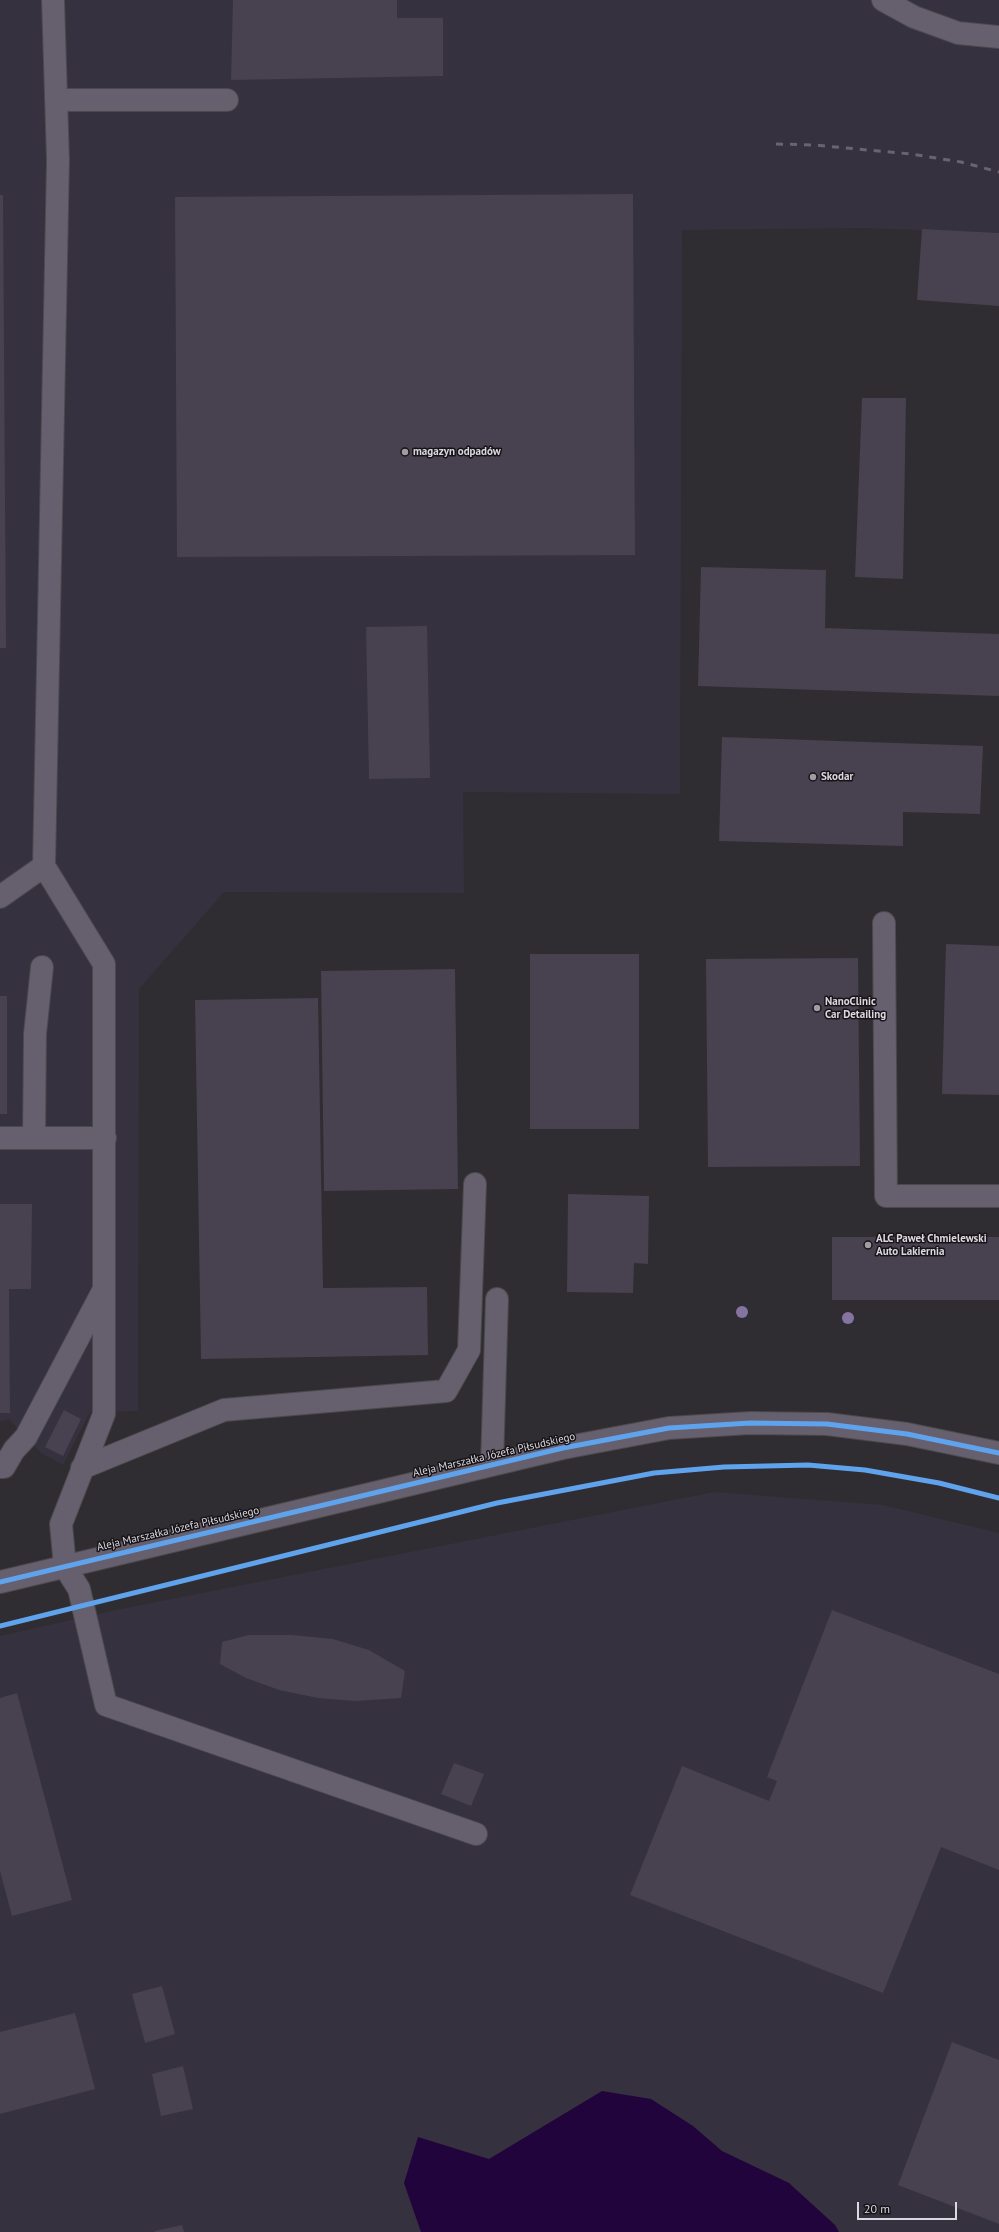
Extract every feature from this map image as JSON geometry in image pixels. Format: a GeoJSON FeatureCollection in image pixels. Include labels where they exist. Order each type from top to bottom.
{"type":"FeatureCollection","features":[{"type":"Feature","properties":{"kind":"street"},"geometry":{"type":"LineString","coordinates":[[53,0],[58,160],[44,866],[104,964],[104,1414],[61,1524],[65,1567],[79,1589],[106,1705],[476,1834]]}},
{"type":"Feature","properties":{"kind":"street"},"geometry":{"type":"LineString","coordinates":[[884,0],[914,17],[958,33],[999,37]]}},
{"type":"Feature","properties":{"kind":"street"},"geometry":{"type":"LineString","coordinates":[[56,100],[227,100]]}},
{"type":"Feature","properties":{"kind":"street"},"geometry":{"type":"LineString","coordinates":[[0,897],[44,866]]}},
{"type":"Feature","properties":{"kind":"street"},"geometry":{"type":"LineString","coordinates":[[884,923],[886,1196],[999,1196]]}},
{"type":"Feature","properties":{"kind":"street"},"geometry":{"type":"LineString","coordinates":[[34,1138],[35,1034],[42,967]]}},
{"type":"Feature","properties":{"kind":"street"},"geometry":{"type":"LineString","coordinates":[[0,1138],[105,1138]]}},
{"type":"Feature","properties":{"kind":"street"},"geometry":{"type":"LineString","coordinates":[[82,1468],[224,1410],[446,1391],[469,1350],[475,1184]]}},
{"type":"Feature","properties":{"kind":"street"},"geometry":{"type":"LineString","coordinates":[[0,1467],[4,1467],[14,1450],[26,1437],[105,1288]]}},
{"type":"Feature","properties":{"kind":"street"},"geometry":{"type":"LineString","coordinates":[[492,1465],[497,1299]]}},
{"type":"Feature","properties":{"kind":"street","name":"Aleja Marszałka Józefa Piłsudskiego"},"geometry":{"type":"LineString","coordinates":[[0,1582],[563,1448],[669,1428],[750,1423],[827,1424],[900,1433],[999,1453]]}},
{"type":"Feature","properties":{"kind":"shaded area"},"geometry":{"type":"Polygon","coordinates":[[[0,0],[999,0],[999,233],[863,228],[682,230],[680,794],[463,792],[464,893],[224,892],[139,989],[138,1411],[90,1412],[63,1465],[41,1453],[9,1419],[0,1422],[0,0]]]}},
{"type":"Feature","properties":{"kind":"shaded area"},"geometry":{"type":"Polygon","coordinates":[[[714,1492],[883,1505],[999,1533],[999,2232],[0,2232],[0,1636],[111,1611],[714,1492]]]}},
{"type":"Feature","properties":{"kind":"shaded area"},"geometry":{"type":"Polygon","coordinates":[[[602,2091],[651,2099],[693,2126],[722,2151],[789,2183],[835,2225],[839,2232],[421,2232],[404,2183],[418,2137],[489,2159],[602,2091]]]}},
{"type":"Feature","properties":{"kind":"building"},"geometry":{"type":"Polygon","coordinates":[[[233,0],[397,0],[397,18],[443,18],[443,76],[231,80],[233,0]]]}},
{"type":"Feature","properties":{"kind":"building","name":"magazyn odpadów"},"geometry":{"type":"Polygon","coordinates":[[[633,194],[635,555],[177,557],[175,197],[633,194]]]}},
{"type":"Feature","properties":{"kind":"building"},"geometry":{"type":"Polygon","coordinates":[[[0,195],[3,195],[6,648],[0,648],[0,195]]]}},
{"type":"Feature","properties":{"kind":"building"},"geometry":{"type":"Polygon","coordinates":[[[922,229],[999,233],[999,306],[917,300],[922,229]]]}},
{"type":"Feature","properties":{"kind":"building"},"geometry":{"type":"Polygon","coordinates":[[[862,398],[906,398],[903,579],[855,577],[862,398]]]}},
{"type":"Feature","properties":{"kind":"building"},"geometry":{"type":"Polygon","coordinates":[[[701,567],[826,570],[825,628],[999,634],[999,696],[698,686],[701,567]]]}},
{"type":"Feature","properties":{"kind":"building"},"geometry":{"type":"Polygon","coordinates":[[[427,626],[430,778],[369,779],[366,627],[427,626]]]}},
{"type":"Feature","properties":{"kind":"building","name":"Skodar"},"geometry":{"type":"Polygon","coordinates":[[[722,737],[983,746],[980,814],[903,812],[903,846],[719,841],[722,737]]]}},
{"type":"Feature","properties":{"kind":"building"},"geometry":{"type":"Polygon","coordinates":[[[946,944],[999,946],[999,1095],[942,1094],[946,944]]]}},
{"type":"Feature","properties":{"kind":"building"},"geometry":{"type":"Polygon","coordinates":[[[530,954],[639,954],[639,1129],[530,1129],[530,954]]]}},
{"type":"Feature","properties":{"kind":"building"},"geometry":{"type":"Polygon","coordinates":[[[858,958],[860,1166],[708,1167],[706,959],[858,958]]]}},
{"type":"Feature","properties":{"kind":"building"},"geometry":{"type":"Polygon","coordinates":[[[455,969],[458,1189],[324,1191],[321,971],[455,969]]]}},
{"type":"Feature","properties":{"kind":"building"},"geometry":{"type":"Polygon","coordinates":[[[0,996],[7,996],[7,1114],[0,1114],[0,996]]]}},
{"type":"Feature","properties":{"kind":"building"},"geometry":{"type":"Polygon","coordinates":[[[318,998],[323,1288],[427,1287],[428,1355],[201,1359],[195,1000],[318,998]]]}},
{"type":"Feature","properties":{"kind":"building"},"geometry":{"type":"Polygon","coordinates":[[[568,1194],[649,1196],[648,1264],[634,1263],[633,1293],[567,1292],[568,1194]]]}},
{"type":"Feature","properties":{"kind":"building"},"geometry":{"type":"Polygon","coordinates":[[[0,1204],[32,1204],[31,1289],[9,1289],[10,1413],[0,1413],[0,1204]]]}},
{"type":"Feature","properties":{"kind":"building"},"geometry":{"type":"Polygon","coordinates":[[[832,1237],[999,1237],[999,1300],[832,1300],[832,1237]]]}},
{"type":"Feature","properties":{"kind":"building"},"geometry":{"type":"Polygon","coordinates":[[[64,1410],[81,1419],[63,1456],[45,1447],[64,1410]]]}},
{"type":"Feature","properties":{"kind":"building"},"geometry":{"type":"Polygon","coordinates":[[[832,1610],[999,1674],[999,1870],[941,1847],[883,1993],[630,1895],[682,1766],[769,1801],[777,1781],[767,1777],[832,1610]]]}},
{"type":"Feature","properties":{"kind":"building"},"geometry":{"type":"Polygon","coordinates":[[[249,1635],[292,1635],[333,1639],[369,1650],[405,1671],[401,1698],[355,1701],[318,1698],[279,1690],[246,1678],[220,1664],[222,1642],[249,1635]]]}},
{"type":"Feature","properties":{"kind":"building"},"geometry":{"type":"Polygon","coordinates":[[[17,1693],[72,1900],[12,1916],[0,1871],[0,1698],[17,1693]]]}},
{"type":"Feature","properties":{"kind":"building"},"geometry":{"type":"Polygon","coordinates":[[[454,1763],[484,1774],[471,1806],[441,1794],[454,1763]]]}},
{"type":"Feature","properties":{"kind":"building"},"geometry":{"type":"Polygon","coordinates":[[[162,1986],[175,2034],[145,2043],[132,1994],[162,1986]]]}},
{"type":"Feature","properties":{"kind":"building"},"geometry":{"type":"Polygon","coordinates":[[[75,2013],[95,2089],[0,2114],[0,2032],[75,2013]]]}},
{"type":"Feature","properties":{"kind":"building"},"geometry":{"type":"Polygon","coordinates":[[[952,2042],[999,2060],[999,2224],[898,2185],[952,2042]]]}},
{"type":"Feature","properties":{"kind":"building"},"geometry":{"type":"Polygon","coordinates":[[[183,2066],[193,2109],[161,2116],[152,2074],[183,2066]]]}},
{"type":"Feature","properties":{"kind":"building"},"geometry":{"type":"Polygon","coordinates":[[[182,2225],[184,2232],[155,2232],[155,2231],[182,2225]]]}},
{"type":"Feature","properties":{"kind":"railway"},"geometry":{"type":"LineString","coordinates":[[776,144],[814,145],[911,154],[961,162],[999,172]]}},
{"type":"Feature","properties":{"kind":"cycle path"},"geometry":{"type":"LineString","coordinates":[[0,1582],[563,1448],[669,1428],[750,1423],[827,1424],[907,1434],[999,1453]]}},
{"type":"Feature","properties":{"kind":"cycle path"},"geometry":{"type":"LineString","coordinates":[[0,1626],[497,1503],[654,1473],[724,1467],[808,1465],[865,1470],[939,1483],[999,1498]]}},
{"type":"Feature","properties":{"kind":"place","name":"magazyn odpadów"},"geometry":{"type":"Point","coordinates":[405,452]}},
{"type":"Feature","properties":{"kind":"place","name":"Skodar"},"geometry":{"type":"Point","coordinates":[813,777]}},
{"type":"Feature","properties":{"kind":"place","name":"NanoClinic Car Detailing"},"geometry":{"type":"Point","coordinates":[817,1008]}},
{"type":"Feature","properties":{"kind":"place","name":"ALC Paweł Chmielewski Auto Lakiernia"},"geometry":{"type":"Point","coordinates":[868,1245]}}]}
